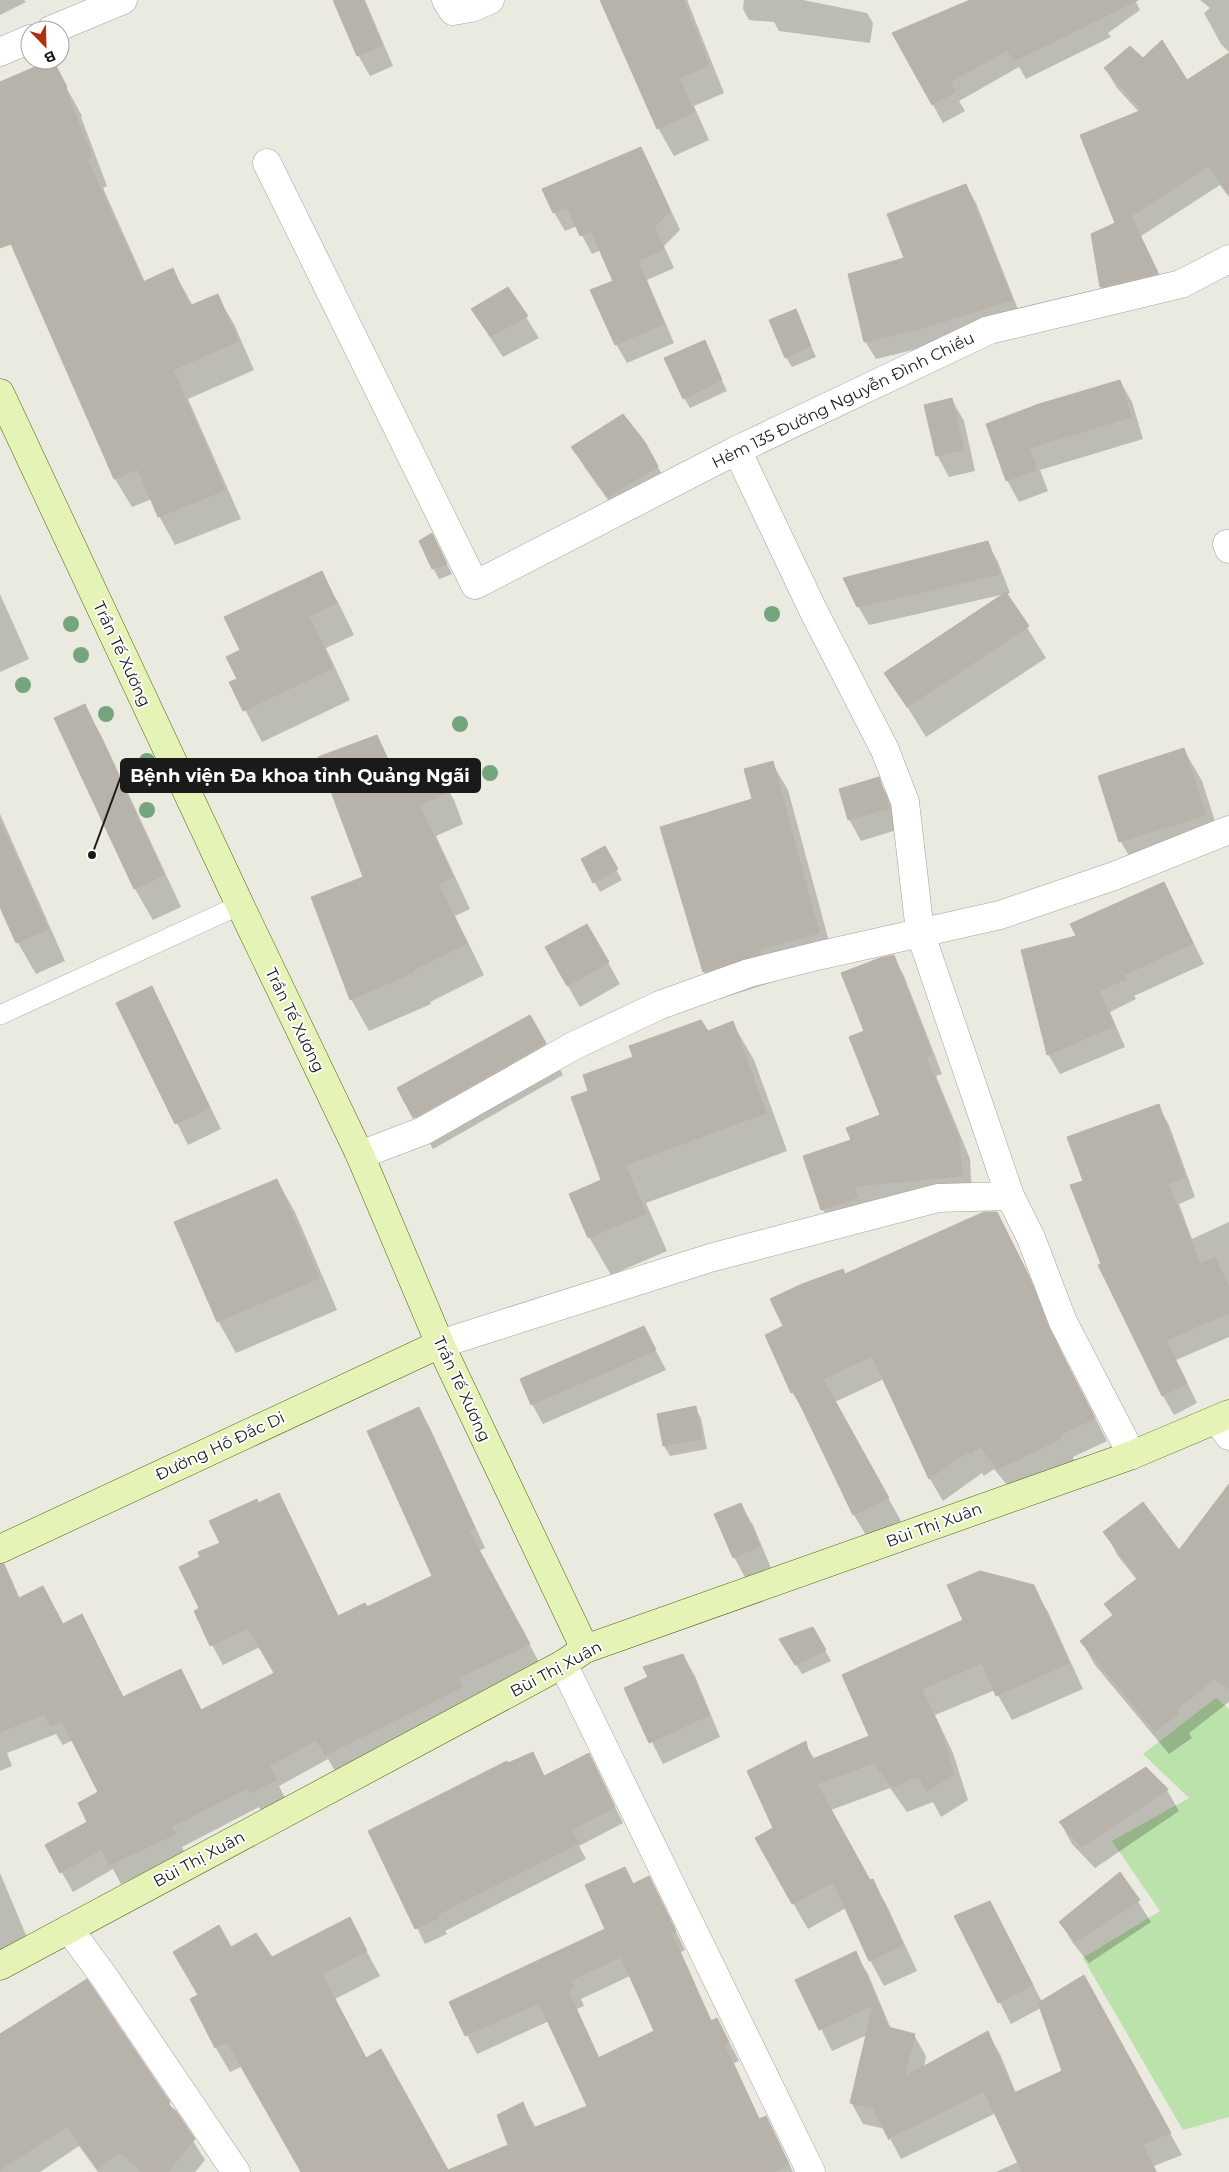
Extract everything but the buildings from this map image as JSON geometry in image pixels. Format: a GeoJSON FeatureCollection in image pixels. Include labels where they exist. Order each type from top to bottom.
{"type":"FeatureCollection","features":[{"type":"Feature","properties":{"kind":"street"},"geometry":{"type":"LineString","coordinates":[[70,22],[123,0]]}},
{"type":"Feature","properties":{"kind":"street"},"geometry":{"type":"LineString","coordinates":[[446,0],[453,11],[471,8],[490,0]]}},
{"type":"Feature","properties":{"kind":"street"},"geometry":{"type":"LineString","coordinates":[[0,52],[20,43]]}},
{"type":"Feature","properties":{"kind":"street","name":"Hẻm 135 Đường Nguyễn Đình Chiểu"},"geometry":{"type":"LineString","coordinates":[[267,163],[475,585],[737,450],[989,330],[1181,284],[1229,259]]}},
{"type":"Feature","properties":{"kind":"street","name":"Trần Tế Xương"},"geometry":{"type":"LineString","coordinates":[[0,393],[240,905],[360,1155],[574,1657]]}},
{"type":"Feature","properties":{"kind":"street"},"geometry":{"type":"LineString","coordinates":[[737,450],[813,610],[889,759],[905,802],[920,932],[1010,1196],[1031,1238],[1063,1322],[1132,1455]]}},
{"type":"Feature","properties":{"kind":"street"},"geometry":{"type":"LineString","coordinates":[[360,1155],[423,1131],[575,1045],[660,1005],[749,973],[1000,915],[1114,876],[1229,830]]}},
{"type":"Feature","properties":{"kind":"street"},"geometry":{"type":"LineString","coordinates":[[440,1344],[710,1258],[938,1198],[1010,1196]]}},
{"type":"Feature","properties":{"kind":"street","name":"Đường Hồ Đắc Di"},"geometry":{"type":"LineString","coordinates":[[0,1549],[440,1344]]}},
{"type":"Feature","properties":{"kind":"street","name":"Bùi Thị Xuân"},"geometry":{"type":"LineString","coordinates":[[0,1966],[574,1657],[1225,1423]]}},
{"type":"Feature","properties":{"kind":"street"},"geometry":{"type":"LineString","coordinates":[[574,1657],[811,2172]]}},
{"type":"Feature","properties":{"kind":"street"},"geometry":{"type":"LineString","coordinates":[[69,1929],[105,1978],[236,2172]]}},
{"type":"Feature","properties":{"kind":"lane"},"geometry":{"type":"LineString","coordinates":[[0,1015],[240,905]]}},
{"type":"Feature","properties":{"kind":"green space"},"geometry":{"type":"Polygon","coordinates":[[[1216,1698],[1229,1709],[1229,2117],[1183,2130],[1083,1958],[1160,1911],[1112,1841],[1189,1798],[1143,1754],[1216,1698]]]}},
{"type":"Feature","properties":{"kind":"place","name":"Bệnh viện Đa khoa tỉnh Quảng Ngãi"},"geometry":{"type":"Point","coordinates":[92,855]}}]}
